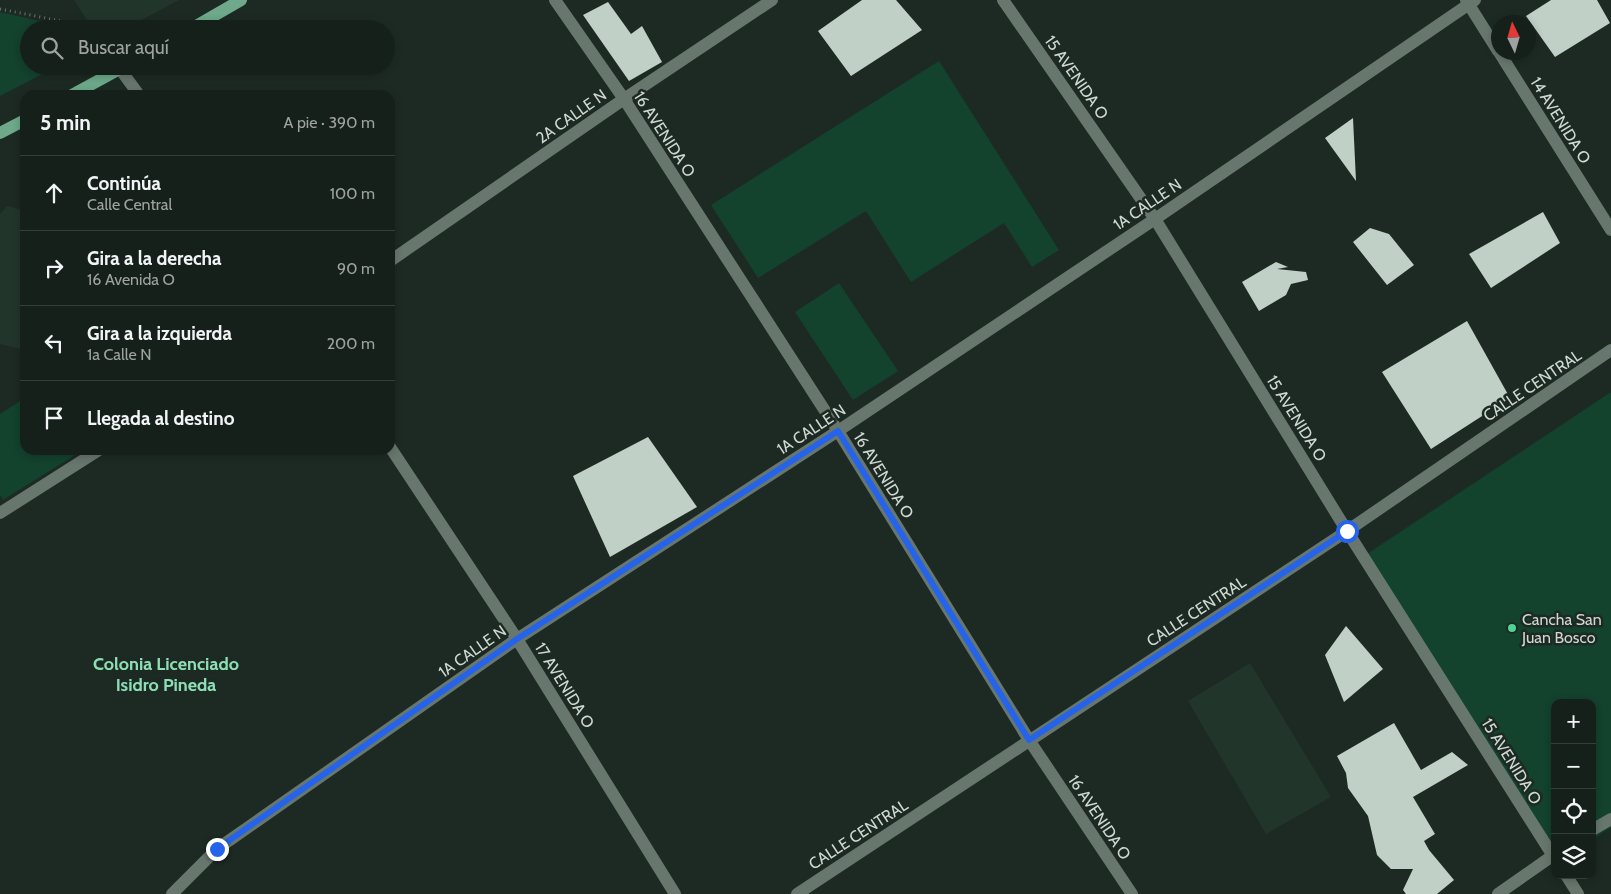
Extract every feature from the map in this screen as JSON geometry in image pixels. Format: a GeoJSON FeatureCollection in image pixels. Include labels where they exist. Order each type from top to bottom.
{"type":"FeatureCollection","features":[{"type":"Feature","properties":{"kind":"main road"},"geometry":{"type":"LineString","coordinates":[[207,20],[241,0]]}},
{"type":"Feature","properties":{"kind":"main road"},"geometry":{"type":"LineString","coordinates":[[81,90],[109,75]]}},
{"type":"Feature","properties":{"kind":"main road"},"geometry":{"type":"LineString","coordinates":[[0,133],[20,123]]}},
{"type":"Feature","properties":{"kind":"street","name":"16 AVENIDA O"},"geometry":{"type":"LineString","coordinates":[[555,0],[624,99],[838,431],[1029,740],[1132,894]]}},
{"type":"Feature","properties":{"kind":"street","name":"2A CALLE N"},"geometry":{"type":"LineString","coordinates":[[395,258],[624,99],[772,0]]}},
{"type":"Feature","properties":{"kind":"street","name":"15 AVENIDA O"},"geometry":{"type":"LineString","coordinates":[[1003,0],[1155,219],[1347,531],[1551,851]]}},
{"type":"Feature","properties":{"kind":"street","name":"1A CALLE N"},"geometry":{"type":"LineString","coordinates":[[172,894],[217,849],[517,639],[838,431],[1155,219],[1470,1]]}},
{"type":"Feature","properties":{"kind":"street","name":"14 AVENIDA O"},"geometry":{"type":"LineString","coordinates":[[1470,1],[1491,38]]}},
{"type":"Feature","properties":{"kind":"street","name":"14 AVENIDA O"},"geometry":{"type":"LineString","coordinates":[[1504,60],[1611,230]]}},
{"type":"Feature","properties":{"kind":"street"},"geometry":{"type":"LineString","coordinates":[[126,75],[136,90]]}},
{"type":"Feature","properties":{"kind":"street","name":"CALLE CENTRAL"},"geometry":{"type":"LineString","coordinates":[[797,894],[1347,531],[1611,350]]}},
{"type":"Feature","properties":{"kind":"street"},"geometry":{"type":"LineString","coordinates":[[0,513],[92,455]]}},
{"type":"Feature","properties":{"kind":"street","name":"17 AVENIDA O"},"geometry":{"type":"LineString","coordinates":[[395,455],[517,639],[675,894]]}},
{"type":"Feature","properties":{"kind":"street"},"geometry":{"type":"LineString","coordinates":[[1596,827],[1611,818]]}},
{"type":"Feature","properties":{"kind":"street"},"geometry":{"type":"LineString","coordinates":[[1498,894],[1551,858]]}},
{"type":"Feature","properties":{"kind":"street"},"geometry":{"type":"LineString","coordinates":[[1569,879],[1578,894]]}},
{"type":"Feature","properties":{"kind":"path"},"geometry":{"type":"LineString","coordinates":[[0,8],[57,20]]}},
{"type":"Feature","properties":{"kind":"shaded area"},"geometry":{"type":"Polygon","coordinates":[[[74,0],[179,0],[142,20],[87,20],[74,0]]]}},
{"type":"Feature","properties":{"kind":"shaded area"},"geometry":{"type":"Polygon","coordinates":[[[7,206],[20,210],[20,349],[0,344],[0,214],[7,206]]]}},
{"type":"Feature","properties":{"kind":"shaded area"},"geometry":{"type":"Polygon","coordinates":[[[1250,663],[1331,797],[1266,834],[1188,701],[1250,663]]]}},
{"type":"Feature","properties":{"kind":"green space"},"geometry":{"type":"Polygon","coordinates":[[[0,12],[35,20],[20,20],[20,75],[41,75],[0,96],[0,12]]]}},
{"type":"Feature","properties":{"kind":"green space"},"geometry":{"type":"Polygon","coordinates":[[[939,61],[1059,250],[1032,267],[1004,223],[911,282],[866,211],[758,278],[711,205],[939,61]]]}},
{"type":"Feature","properties":{"kind":"green space"},"geometry":{"type":"Polygon","coordinates":[[[839,283],[898,371],[853,400],[795,312],[839,283]]]}},
{"type":"Feature","properties":{"kind":"green space","name":"Cancha San Juan Bosco"},"geometry":{"type":"Polygon","coordinates":[[[1611,392],[1611,827],[1596,837],[1596,699],[1551,699],[1551,853],[1367,554],[1611,392]]]}},
{"type":"Feature","properties":{"kind":"green space"},"geometry":{"type":"Polygon","coordinates":[[[20,401],[20,455],[75,455],[3,500],[0,495],[0,414],[20,401]]]}},
{"type":"Feature","properties":{"kind":"building"},"geometry":{"type":"Polygon","coordinates":[[[862,0],[896,0],[922,30],[851,76],[818,31],[862,0]]]}},
{"type":"Feature","properties":{"kind":"building"},"geometry":{"type":"Polygon","coordinates":[[[1551,0],[1597,0],[1610,23],[1555,57],[1536,30],[1536,15],[1528,15],[1551,0]]]}},
{"type":"Feature","properties":{"kind":"building"},"geometry":{"type":"Polygon","coordinates":[[[608,2],[631,34],[642,26],[662,62],[629,81],[583,15],[608,2]]]}},
{"type":"Feature","properties":{"kind":"building"},"geometry":{"type":"Polygon","coordinates":[[[1353,118],[1356,181],[1325,138],[1353,118]]]}},
{"type":"Feature","properties":{"kind":"building"},"geometry":{"type":"Polygon","coordinates":[[[1543,212],[1560,243],[1491,288],[1469,254],[1543,212]]]}},
{"type":"Feature","properties":{"kind":"building"},"geometry":{"type":"Polygon","coordinates":[[[1370,228],[1389,234],[1414,265],[1387,285],[1353,242],[1370,228]]]}},
{"type":"Feature","properties":{"kind":"building"},"geometry":{"type":"Polygon","coordinates":[[[1276,262],[1288,267],[1277,269],[1306,272],[1308,280],[1291,284],[1286,295],[1259,311],[1242,282],[1276,262]]]}},
{"type":"Feature","properties":{"kind":"building"},"geometry":{"type":"Polygon","coordinates":[[[1467,321],[1510,398],[1431,449],[1382,372],[1467,321]]]}},
{"type":"Feature","properties":{"kind":"building"},"geometry":{"type":"Polygon","coordinates":[[[648,437],[697,507],[610,557],[573,476],[648,437]]]}},
{"type":"Feature","properties":{"kind":"building"},"geometry":{"type":"Polygon","coordinates":[[[1346,626],[1383,669],[1344,702],[1325,655],[1346,626]]]}},
{"type":"Feature","properties":{"kind":"building"},"geometry":{"type":"Polygon","coordinates":[[[1394,723],[1421,770],[1452,752],[1468,765],[1413,797],[1435,834],[1424,841],[1429,850],[1454,880],[1437,894],[1406,894],[1403,890],[1413,869],[1391,869],[1377,855],[1368,816],[1348,788],[1346,773],[1337,756],[1394,723]]]}},
{"type":"Feature","properties":{"kind":"place","name":"Cancha San Juan Bosco"},"geometry":{"type":"Point","coordinates":[1512,628]}},
{"type":"Feature","properties":{"kind":"district","name":"Colonia Licenciado Isidro Pineda"},"geometry":{"type":"Point","coordinates":[166,674]}},
{"type":"Feature","properties":{"kind":"route"},"geometry":{"type":"LineString","coordinates":[[217,849],[517,639],[838,431],[1029,740],[1347,531]]}}]}
